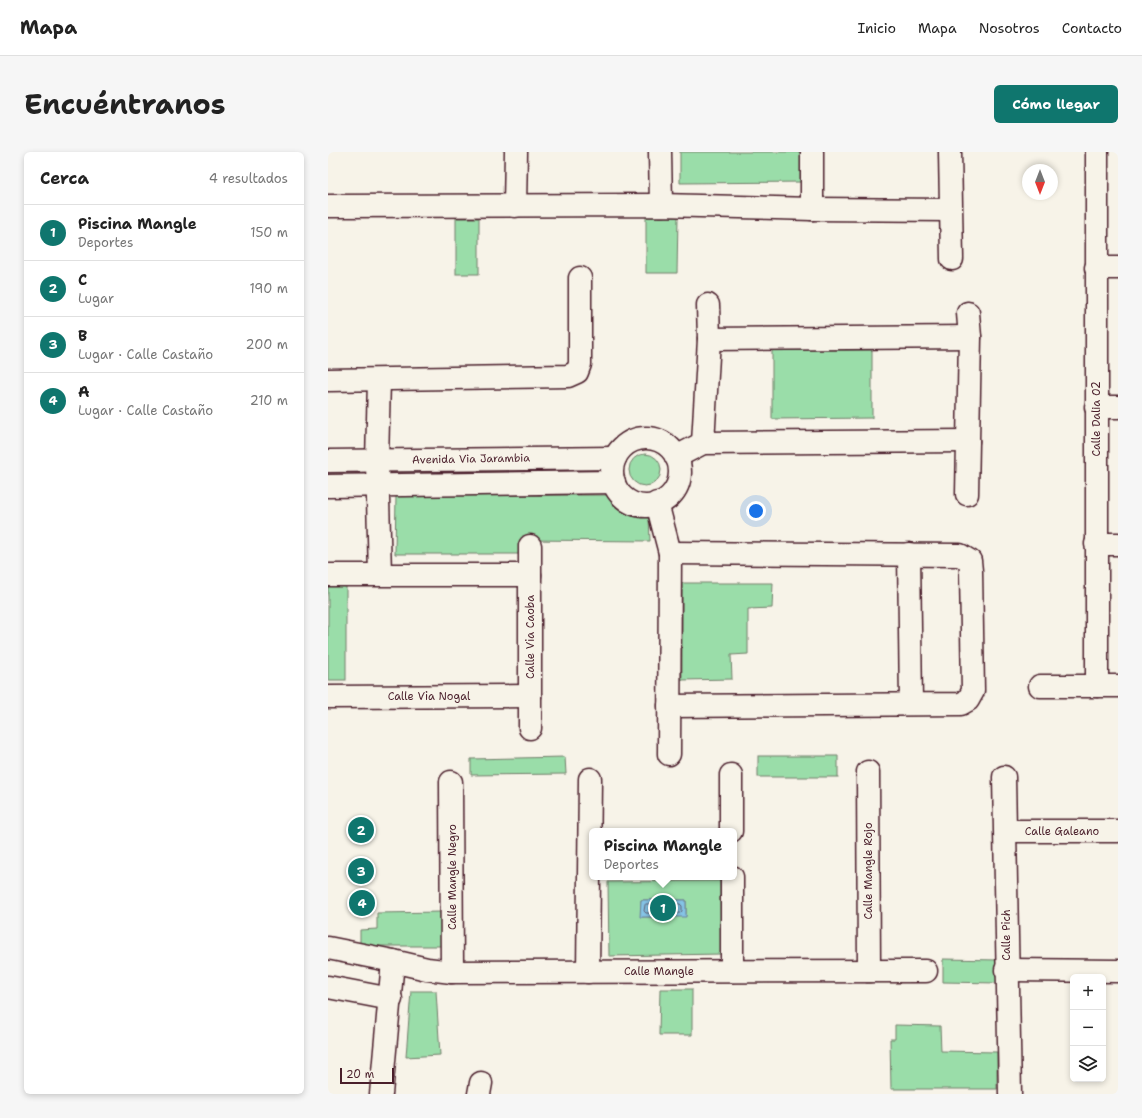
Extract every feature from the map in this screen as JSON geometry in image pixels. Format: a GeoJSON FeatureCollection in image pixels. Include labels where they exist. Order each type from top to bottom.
{"type":"FeatureCollection","features":[{"type":"Feature","properties":{"kind":"street"},"geometry":{"type":"LineString","coordinates":[[515,206],[516,152]]}},
{"type":"Feature","properties":{"kind":"street"},"geometry":{"type":"LineString","coordinates":[[660,152],[661,205]]}},
{"type":"Feature","properties":{"kind":"street"},"geometry":{"type":"LineString","coordinates":[[812,152],[812,209]]}},
{"type":"Feature","properties":{"kind":"street"},"geometry":{"type":"LineString","coordinates":[[950,152],[952,259]]}},
{"type":"Feature","properties":{"kind":"street","name":"Calle Dalia 02"},"geometry":{"type":"LineString","coordinates":[[1097,152],[1097,686]]}},
{"type":"Feature","properties":{"kind":"street"},"geometry":{"type":"LineString","coordinates":[[328,206],[661,205],[812,209],[950,210]]}},
{"type":"Feature","properties":{"kind":"street"},"geometry":{"type":"LineString","coordinates":[[1096,268],[1118,268]]}},
{"type":"Feature","properties":{"kind":"street"},"geometry":{"type":"LineString","coordinates":[[328,380],[568,376],[577,372],[580,364],[580,278]]}},
{"type":"Feature","properties":{"kind":"street"},"geometry":{"type":"LineString","coordinates":[[703,443],[709,339],[708,306]]}},
{"type":"Feature","properties":{"kind":"street"},"geometry":{"type":"LineString","coordinates":[[967,494],[970,337],[968,313]]}},
{"type":"Feature","properties":{"kind":"street"},"geometry":{"type":"LineString","coordinates":[[709,339],[970,337]]}},
{"type":"Feature","properties":{"kind":"street"},"geometry":{"type":"LineString","coordinates":[[379,380],[378,485],[380,574]]}},
{"type":"Feature","properties":{"kind":"street"},"geometry":{"type":"LineString","coordinates":[[1096,407],[1118,407]]}},
{"type":"Feature","properties":{"kind":"street"},"geometry":{"type":"LineString","coordinates":[[651,438],[670,448],[676,457],[679,467],[679,479],[675,489],[667,498],[657,503],[647,505],[636,504],[626,499],[618,492],[612,474],[615,458],[621,449],[630,442],[651,438]]}},
{"type":"Feature","properties":{"kind":"street"},"geometry":{"type":"LineString","coordinates":[[676,457],[703,443],[968,441]]}},
{"type":"Feature","properties":{"kind":"street","name":"Avenida Via Jarambia"},"geometry":{"type":"LineString","coordinates":[[328,461],[615,458]]}},
{"type":"Feature","properties":{"kind":"street"},"geometry":{"type":"LineString","coordinates":[[328,486],[614,482]]}},
{"type":"Feature","properties":{"kind":"street"},"geometry":{"type":"LineString","coordinates":[[657,503],[670,553],[668,754]]}},
{"type":"Feature","properties":{"kind":"street"},"geometry":{"type":"LineString","coordinates":[[1096,544],[1118,544]]}},
{"type":"Feature","properties":{"kind":"street","name":"Calle Via Caoba"},"geometry":{"type":"LineString","coordinates":[[530,546],[530,728]]}},
{"type":"Feature","properties":{"kind":"street"},"geometry":{"type":"LineString","coordinates":[[669,706],[911,703],[961,704],[968,700],[973,691],[971,571],[970,561],[960,555],[670,553]]}},
{"type":"Feature","properties":{"kind":"street"},"geometry":{"type":"LineString","coordinates":[[909,554],[911,703]]}},
{"type":"Feature","properties":{"kind":"street"},"geometry":{"type":"LineString","coordinates":[[328,575],[530,575]]}},
{"type":"Feature","properties":{"kind":"street"},"geometry":{"type":"LineString","coordinates":[[1040,686],[1118,686]]}},
{"type":"Feature","properties":{"kind":"street","name":"Calle Via Nogal"},"geometry":{"type":"LineString","coordinates":[[328,696],[530,696]]}},
{"type":"Feature","properties":{"kind":"street","name":"Calle Mangle Rojo"},"geometry":{"type":"LineString","coordinates":[[868,772],[869,971]]}},
{"type":"Feature","properties":{"kind":"street"},"geometry":{"type":"LineString","coordinates":[[731,776],[731,828]]}},
{"type":"Feature","properties":{"kind":"street","name":"Calle Pich"},"geometry":{"type":"LineString","coordinates":[[1004,777],[1006,831],[1006,970],[1010,1094]]}},
{"type":"Feature","properties":{"kind":"street"},"geometry":{"type":"LineString","coordinates":[[589,828],[590,779]]}},
{"type":"Feature","properties":{"kind":"street","name":"Calle Mangle Negro"},"geometry":{"type":"LineString","coordinates":[[451,782],[452,972]]}},
{"type":"Feature","properties":{"kind":"street","name":"Calle Galeano"},"geometry":{"type":"LineString","coordinates":[[1006,831],[1118,831]]}},
{"type":"Feature","properties":{"kind":"street"},"geometry":{"type":"LineString","coordinates":[[588,972],[589,876]]}},
{"type":"Feature","properties":{"kind":"street"},"geometry":{"type":"LineString","coordinates":[[732,880],[732,971]]}},
{"type":"Feature","properties":{"kind":"street","name":"Calle Mangle"},"geometry":{"type":"LineString","coordinates":[[328,948],[393,961],[427,970],[452,972],[926,971]]}},
{"type":"Feature","properties":{"kind":"street"},"geometry":{"type":"LineString","coordinates":[[381,1094],[391,999],[393,961]]}},
{"type":"Feature","properties":{"kind":"street"},"geometry":{"type":"LineString","coordinates":[[1006,970],[1118,970]]}},
{"type":"Feature","properties":{"kind":"street"},"geometry":{"type":"LineString","coordinates":[[328,988],[391,999]]}},
{"type":"Feature","properties":{"kind":"green space"},"geometry":{"type":"Polygon","coordinates":[[[680,152],[804,152],[805,182],[680,183],[680,152]]]}},
{"type":"Feature","properties":{"kind":"green space"},"geometry":{"type":"Polygon","coordinates":[[[646,217],[678,217],[677,273],[646,273],[646,217]]]}},
{"type":"Feature","properties":{"kind":"green space"},"geometry":{"type":"Polygon","coordinates":[[[456,218],[479,218],[479,274],[456,274],[456,218]]]}},
{"type":"Feature","properties":{"kind":"green space"},"geometry":{"type":"Polygon","coordinates":[[[772,350],[872,350],[872,418],[772,419],[772,350]]]}},
{"type":"Feature","properties":{"kind":"green space"},"geometry":{"type":"Polygon","coordinates":[[[642,454],[648,454],[658,461],[661,470],[660,476],[654,483],[648,486],[642,486],[632,479],[629,473],[629,467],[636,457],[642,454]]]}},
{"type":"Feature","properties":{"kind":"green space"},"geometry":{"type":"Polygon","coordinates":[[[612,495],[628,511],[649,518],[650,541],[524,540],[523,554],[395,554],[396,496],[612,495]]]}},
{"type":"Feature","properties":{"kind":"green space"},"geometry":{"type":"Polygon","coordinates":[[[328,583],[346,583],[346,680],[328,680],[328,583]]]}},
{"type":"Feature","properties":{"kind":"green space"},"geometry":{"type":"Polygon","coordinates":[[[682,583],[773,583],[772,608],[748,609],[748,654],[731,655],[732,679],[682,680],[682,583]]]}},
{"type":"Feature","properties":{"kind":"green space"},"geometry":{"type":"Polygon","coordinates":[[[758,756],[838,756],[838,777],[758,777],[758,756]]]}},
{"type":"Feature","properties":{"kind":"green space"},"geometry":{"type":"Polygon","coordinates":[[[565,757],[566,774],[471,775],[471,759],[565,757]]]}},
{"type":"Feature","properties":{"kind":"green space"},"geometry":{"type":"Polygon","coordinates":[[[720,881],[721,954],[609,956],[608,882],[720,881]],[[641,900],[641,917],[686,916],[686,900],[641,900]]]}},
{"type":"Feature","properties":{"kind":"green space"},"geometry":{"type":"Polygon","coordinates":[[[442,912],[442,946],[360,946],[360,930],[377,929],[377,913],[442,912]]]}},
{"type":"Feature","properties":{"kind":"green space"},"geometry":{"type":"Polygon","coordinates":[[[943,959],[998,960],[997,983],[943,982],[943,959]]]}},
{"type":"Feature","properties":{"kind":"green space"},"geometry":{"type":"Polygon","coordinates":[[[660,989],[692,989],[692,1035],[659,1035],[660,989]]]}},
{"type":"Feature","properties":{"kind":"green space"},"geometry":{"type":"Polygon","coordinates":[[[411,991],[436,991],[440,1055],[406,1057],[411,991]]]}},
{"type":"Feature","properties":{"kind":"green space"},"geometry":{"type":"Polygon","coordinates":[[[895,1025],[940,1026],[941,1051],[997,1052],[997,1089],[891,1089],[890,1039],[895,1039],[895,1025]]]}},
{"type":"Feature","properties":{"kind":"water"},"geometry":{"type":"Polygon","coordinates":[[[641,900],[686,900],[686,917],[640,917],[641,900]]]}},
{"type":"Feature","properties":{"kind":"place","name":"C"},"geometry":{"type":"Point","coordinates":[361,830]}},
{"type":"Feature","properties":{"kind":"place","name":"B"},"geometry":{"type":"Point","coordinates":[361,871]}},
{"type":"Feature","properties":{"kind":"place","name":"A"},"geometry":{"type":"Point","coordinates":[362,903]}},
{"type":"Feature","properties":{"kind":"place","name":"Piscina Mangle"},"geometry":{"type":"Point","coordinates":[663,908]}}]}
